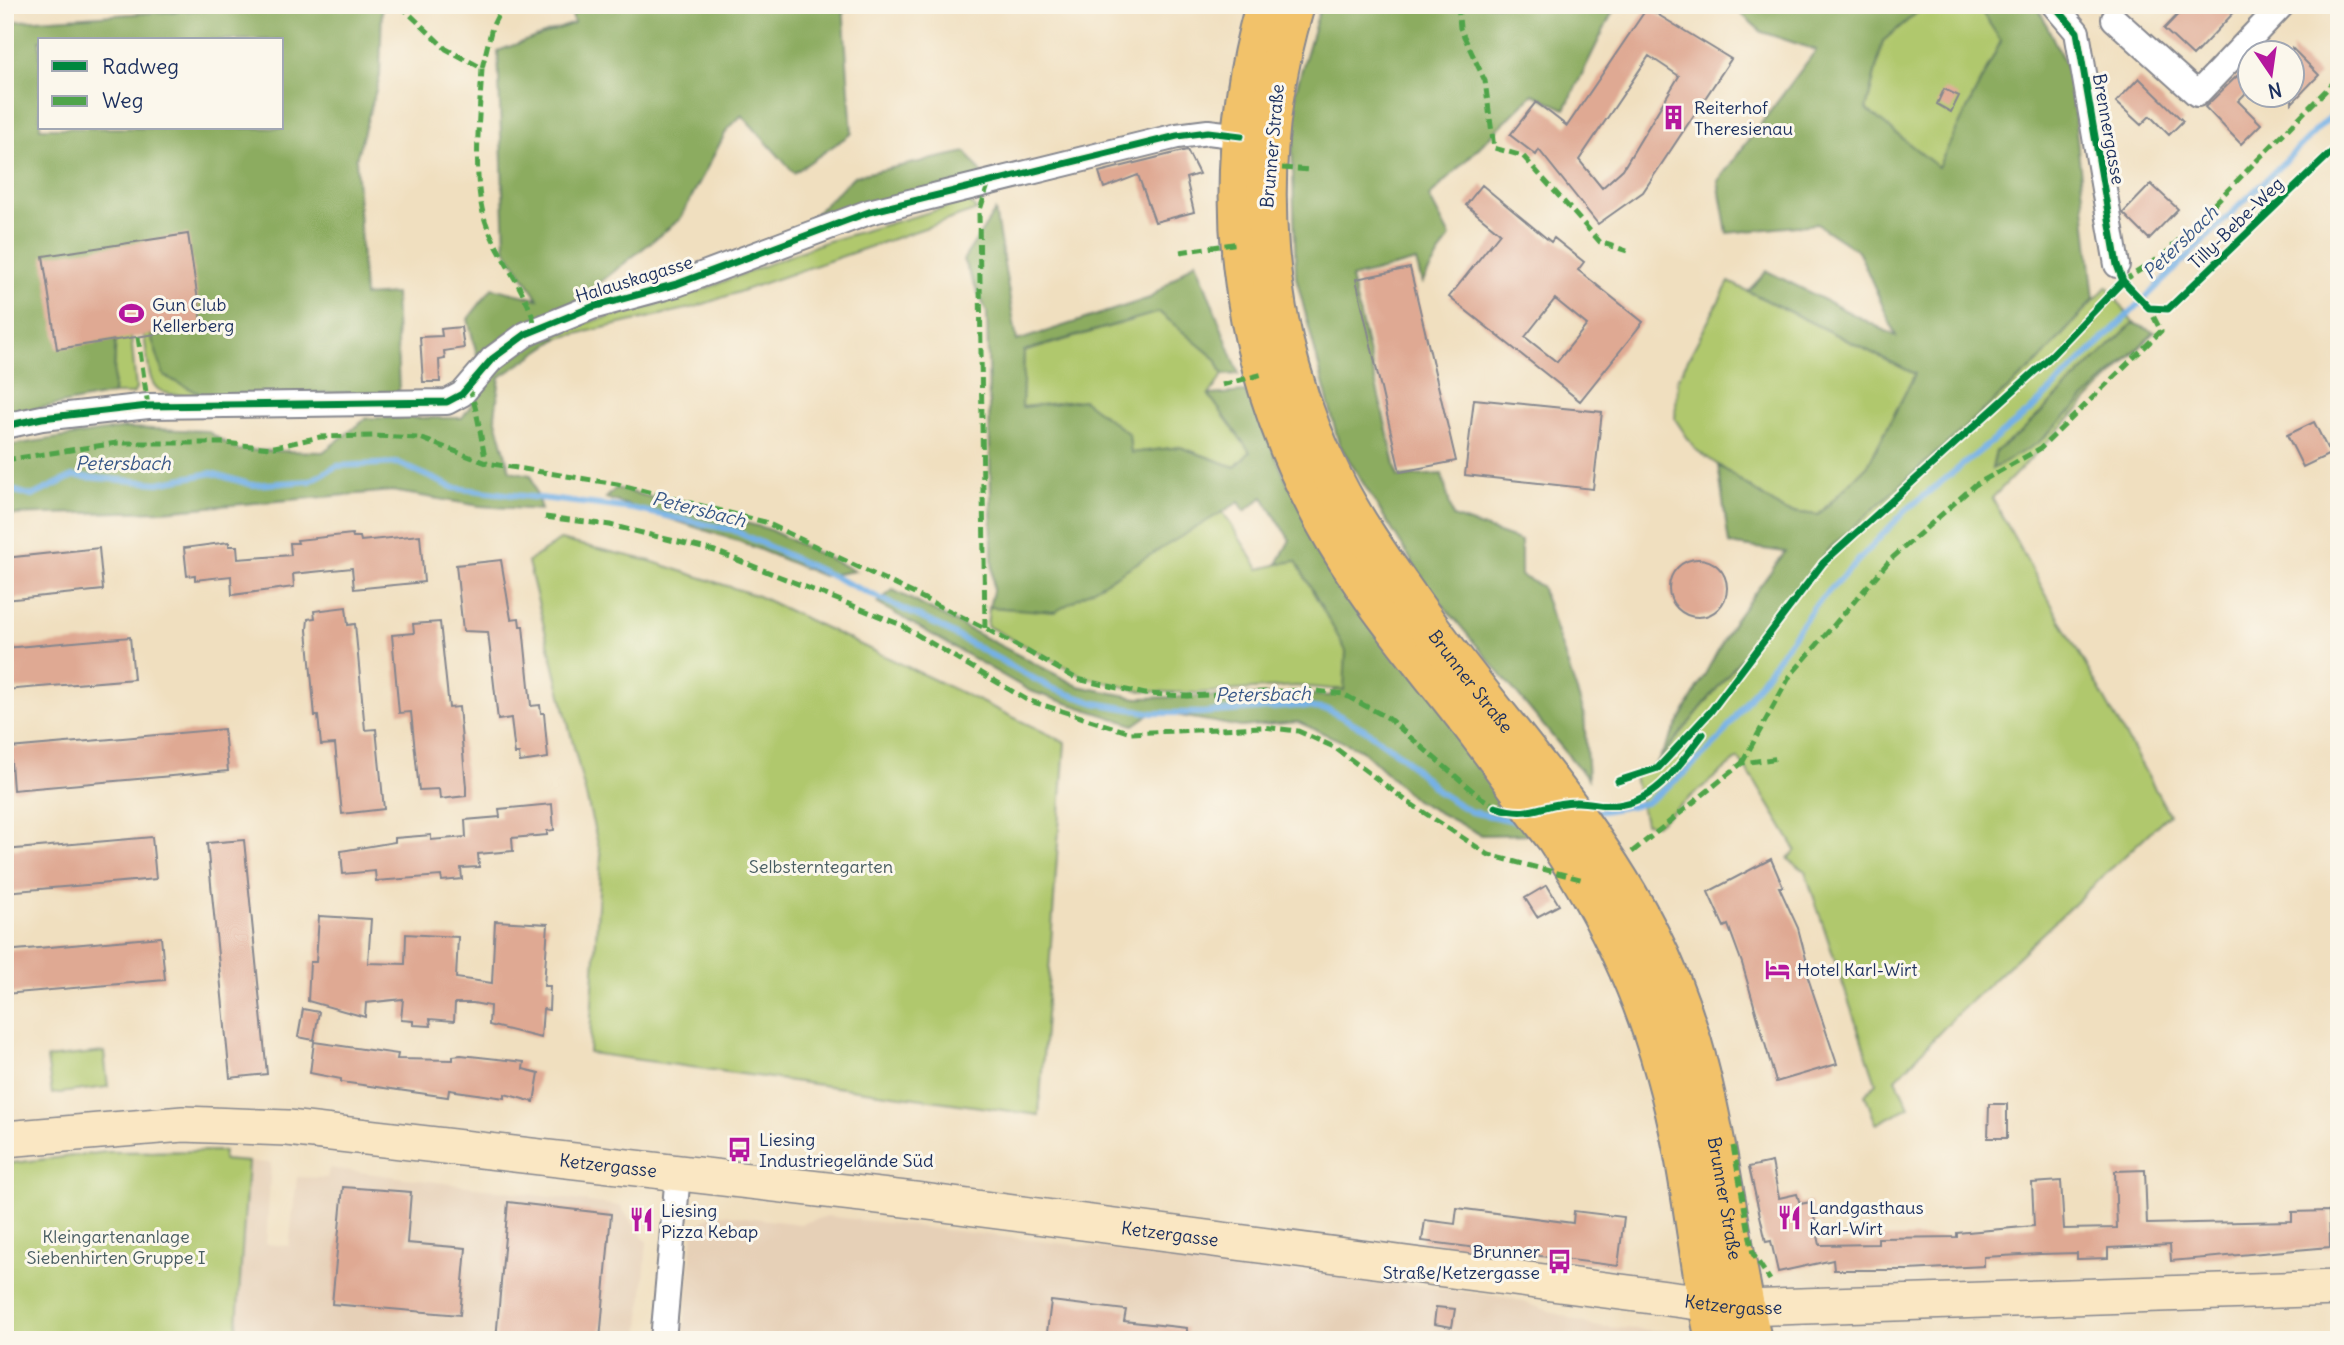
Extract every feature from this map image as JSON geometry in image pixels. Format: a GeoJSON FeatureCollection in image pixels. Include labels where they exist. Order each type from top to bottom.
{"type":"FeatureCollection","features":[{"type":"Feature","properties":{"kind":"main road","name":"Brunner Straße"},"geometry":{"type":"LineString","coordinates":[[1265,5],[1253,50],[1241,136],[1238,212],[1241,275],[1256,353],[1277,421],[1323,518],[1362,581],[1493,753],[1522,796],[1572,834]]}},
{"type":"Feature","properties":{"kind":"main road","name":"Brunner Straße"},"geometry":{"type":"LineString","coordinates":[[1296,5],[1278,71],[1265,207],[1268,260],[1292,376],[1311,430],[1337,486],[1404,591],[1560,792],[1572,834],[1652,1030],[1729,1323]]}},
{"type":"Feature","properties":{"kind":"main road","name":"Ketzergasse"},"geometry":{"type":"LineString","coordinates":[[5,1139],[150,1126],[231,1124],[288,1128],[914,1200],[1408,1262],[1729,1323],[2339,1288]]}},
{"type":"Feature","properties":{"kind":"street","name":"Brennergasse"},"geometry":{"type":"LineString","coordinates":[[2054,5],[2077,33],[2117,265]]}},
{"type":"Feature","properties":{"kind":"street"},"geometry":{"type":"LineString","coordinates":[[2077,33],[2120,12],[2197,94],[2282,5]]}},
{"type":"Feature","properties":{"kind":"street","name":"Halauskagasse"},"geometry":{"type":"LineString","coordinates":[[5,426],[56,416],[148,407],[447,402],[463,394],[492,359],[536,329],[592,307],[677,284],[869,212],[1177,136],[1208,132],[1241,136]]}},
{"type":"Feature","properties":{"kind":"street"},"geometry":{"type":"LineString","coordinates":[[663,1340],[678,1174]]}},
{"type":"Feature","properties":{"kind":"shaded area"},"geometry":{"type":"Polygon","coordinates":[[[248,1162],[271,1163],[266,1244],[289,1246],[297,1177],[327,1178],[329,1168],[620,1206],[647,1242],[639,1340],[236,1340],[248,1162]]]}},
{"type":"Feature","properties":{"kind":"shaded area"},"geometry":{"type":"Polygon","coordinates":[[[714,1213],[800,1224],[827,1216],[1440,1288],[1511,1298],[1593,1326],[1679,1332],[1681,1340],[683,1340],[693,1229],[714,1213]]]}},
{"type":"Feature","properties":{"kind":"green space"},"geometry":{"type":"Polygon","coordinates":[[[275,5],[382,5],[380,76],[356,159],[364,296],[395,294],[399,392],[203,395],[164,376],[148,327],[116,332],[113,394],[5,415],[5,22],[275,5]]]}},
{"type":"Feature","properties":{"kind":"green space"},"geometry":{"type":"Polygon","coordinates":[[[570,5],[843,5],[852,133],[794,173],[742,115],[727,130],[680,219],[573,304],[525,324],[477,355],[468,319],[492,288],[538,299],[505,248],[498,51],[574,23],[570,5]]]}},
{"type":"Feature","properties":{"kind":"green space"},"geometry":{"type":"Polygon","coordinates":[[[1321,5],[1616,5],[1565,109],[1533,94],[1429,197],[1450,237],[1422,283],[1416,261],[1351,278],[1398,477],[1442,474],[1453,517],[1521,541],[1521,576],[1541,586],[1584,713],[1588,779],[1427,586],[1339,444],[1296,277],[1291,106],[1321,5]]]}},
{"type":"Feature","properties":{"kind":"green space"},"geometry":{"type":"Polygon","coordinates":[[[1731,5],[1926,5],[1883,41],[1866,109],[1938,167],[2001,41],[1977,5],[2037,5],[2070,74],[2094,299],[2039,361],[1830,548],[1656,764],[1734,621],[1785,552],[1729,544],[1718,465],[1784,511],[1818,515],[1868,465],[1915,374],[1748,291],[1767,271],[1896,336],[1859,252],[1817,224],[1727,233],[1718,181],[1816,50],[1762,32],[1731,5]]]}},
{"type":"Feature","properties":{"kind":"green space"},"geometry":{"type":"Polygon","coordinates":[[[1926,5],[1977,5],[2002,41],[1938,168],[1866,110],[1883,41],[1926,5]]]}},
{"type":"Feature","properties":{"kind":"green space"},"geometry":{"type":"Polygon","coordinates":[[[966,152],[984,176],[812,217],[854,176],[966,152]]]}},
{"type":"Feature","properties":{"kind":"green space"},"geometry":{"type":"Polygon","coordinates":[[[968,201],[977,210],[695,307],[559,338],[535,336],[682,298],[822,243],[968,201]]]}},
{"type":"Feature","properties":{"kind":"green space"},"geometry":{"type":"Polygon","coordinates":[[[995,211],[1017,341],[1150,298],[1196,261],[1239,374],[1223,375],[1216,359],[1159,312],[1024,351],[1022,407],[1083,400],[1129,434],[1131,453],[1180,447],[1235,467],[1250,452],[1209,395],[1245,392],[1289,485],[1535,834],[1481,835],[1415,800],[1362,750],[1298,722],[1241,727],[1154,711],[1134,725],[1030,691],[877,603],[893,590],[1078,686],[1137,698],[1300,694],[1330,696],[1335,689],[1344,690],[1346,651],[1296,561],[1277,564],[1290,540],[1263,497],[1245,511],[1239,502],[1055,612],[989,607],[993,591],[987,312],[963,260],[995,211]]]}},
{"type":"Feature","properties":{"kind":"green space"},"geometry":{"type":"Polygon","coordinates":[[[1729,282],[1915,374],[1868,465],[1818,515],[1784,511],[1695,449],[1675,419],[1678,378],[1729,282]]]}},
{"type":"Feature","properties":{"kind":"green space"},"geometry":{"type":"Polygon","coordinates":[[[2107,286],[2133,323],[2020,433],[1996,451],[1992,468],[2038,443],[2155,332],[1992,498],[2169,814],[1954,1017],[1896,1079],[1909,1107],[1876,1124],[1865,1094],[1876,1083],[1805,871],[1788,859],[1796,850],[1755,782],[1738,758],[1656,825],[1645,823],[1634,777],[1656,764],[1830,548],[2039,361],[2107,286]]]}},
{"type":"Feature","properties":{"kind":"green space"},"geometry":{"type":"Polygon","coordinates":[[[1159,312],[1216,359],[1223,375],[1209,395],[1250,452],[1235,467],[1180,447],[1131,453],[1022,407],[1024,352],[1159,312]]]}},
{"type":"Feature","properties":{"kind":"green space"},"geometry":{"type":"Polygon","coordinates":[[[2133,323],[2155,332],[2038,443],[1992,469],[1996,451],[2020,433],[2133,323]]]}},
{"type":"Feature","properties":{"kind":"green space"},"geometry":{"type":"Polygon","coordinates":[[[148,327],[203,395],[170,394],[154,385],[148,366],[144,335],[131,336],[136,389],[133,394],[113,394],[116,332],[148,327]]]}},
{"type":"Feature","properties":{"kind":"green space"},"geometry":{"type":"Polygon","coordinates":[[[535,336],[559,338],[500,377],[495,416],[510,471],[531,475],[541,510],[480,506],[392,491],[162,511],[5,515],[5,446],[125,428],[207,431],[237,450],[323,452],[367,418],[462,418],[496,369],[535,336]]]}},
{"type":"Feature","properties":{"kind":"green space"},"geometry":{"type":"Polygon","coordinates":[[[616,488],[768,529],[855,571],[823,576],[741,542],[606,498],[616,488]]]}},
{"type":"Feature","properties":{"kind":"green space"},"geometry":{"type":"Polygon","coordinates":[[[1223,512],[1259,569],[1296,560],[1407,687],[1344,690],[1296,686],[1198,693],[1141,691],[1085,677],[987,626],[989,607],[1092,541],[1223,512]]]}},
{"type":"Feature","properties":{"kind":"green space","name":"Selbsterntegarten"},"geometry":{"type":"Polygon","coordinates":[[[560,540],[650,561],[758,596],[1065,742],[1039,1115],[589,1053],[601,856],[528,562],[560,540]]]}},
{"type":"Feature","properties":{"kind":"green space"},"geometry":{"type":"Polygon","coordinates":[[[104,1052],[108,1087],[52,1094],[47,1058],[104,1052]]]}},
{"type":"Feature","properties":{"kind":"green space","name":"Kleingartenanlage Siebenhirten Gruppe I"},"geometry":{"type":"Polygon","coordinates":[[[224,1151],[223,1160],[248,1162],[236,1340],[5,1340],[5,1164],[107,1152],[224,1151]]]}},
{"type":"Feature","properties":{"kind":"building"},"geometry":{"type":"Polygon","coordinates":[[[2187,5],[2241,5],[2193,56],[2164,29],[2187,5]]]}},
{"type":"Feature","properties":{"kind":"building","name":"Reiterhof Theresienau"},"geometry":{"type":"Polygon","coordinates":[[[1647,8],[1731,59],[1643,192],[1598,224],[1539,150],[1536,155],[1510,135],[1536,102],[1567,126],[1647,8]],[[1649,56],[1579,160],[1602,188],[1623,169],[1679,76],[1649,56]]]}},
{"type":"Feature","properties":{"kind":"building"},"geometry":{"type":"Polygon","coordinates":[[[2306,62],[2319,75],[2306,88],[2306,62]]]}},
{"type":"Feature","properties":{"kind":"building"},"geometry":{"type":"Polygon","coordinates":[[[2236,77],[2236,108],[2245,108],[2261,124],[2241,144],[2205,107],[2236,77]]]}},
{"type":"Feature","properties":{"kind":"building"},"geometry":{"type":"Polygon","coordinates":[[[2139,78],[2183,121],[2169,135],[2150,116],[2141,125],[2116,102],[2139,78]]]}},
{"type":"Feature","properties":{"kind":"building"},"geometry":{"type":"Polygon","coordinates":[[[1944,89],[1959,96],[1951,112],[1937,104],[1944,89]]]}},
{"type":"Feature","properties":{"kind":"building"},"geometry":{"type":"Polygon","coordinates":[[[1187,150],[1199,174],[1186,178],[1194,212],[1155,222],[1138,175],[1104,188],[1099,172],[1187,150]]]}},
{"type":"Feature","properties":{"kind":"building"},"geometry":{"type":"Polygon","coordinates":[[[2151,184],[2178,209],[2149,239],[2123,213],[2151,184]]]}},
{"type":"Feature","properties":{"kind":"building"},"geometry":{"type":"Polygon","coordinates":[[[1482,185],[1551,242],[1554,238],[1584,262],[1578,270],[1643,322],[1580,401],[1449,297],[1500,233],[1466,205],[1482,185]],[[1555,299],[1525,337],[1557,362],[1587,325],[1555,299]]]}},
{"type":"Feature","properties":{"kind":"building"},"geometry":{"type":"Polygon","coordinates":[[[188,234],[202,327],[57,349],[43,256],[188,234]]]}},
{"type":"Feature","properties":{"kind":"building"},"geometry":{"type":"Polygon","coordinates":[[[1410,268],[1456,461],[1400,472],[1356,279],[1410,268]]]}},
{"type":"Feature","properties":{"kind":"building"},"geometry":{"type":"Polygon","coordinates":[[[461,327],[464,348],[444,351],[445,359],[439,360],[440,382],[423,382],[420,337],[442,336],[441,329],[461,327]]]}},
{"type":"Feature","properties":{"kind":"building"},"geometry":{"type":"Polygon","coordinates":[[[1474,399],[1602,412],[1593,489],[1465,475],[1474,399]]]}},
{"type":"Feature","properties":{"kind":"building"},"geometry":{"type":"Polygon","coordinates":[[[2314,422],[2330,454],[2303,467],[2287,435],[2314,422]]]}},
{"type":"Feature","properties":{"kind":"building"},"geometry":{"type":"Polygon","coordinates":[[[352,534],[353,537],[360,537],[361,541],[420,535],[424,582],[354,589],[352,568],[293,574],[294,587],[232,595],[231,576],[195,580],[195,575],[187,576],[184,548],[229,542],[229,546],[237,546],[238,559],[291,555],[290,543],[298,543],[297,540],[352,534]]]}},
{"type":"Feature","properties":{"kind":"building"},"geometry":{"type":"Polygon","coordinates":[[[99,548],[103,590],[5,600],[5,558],[99,548]]]}},
{"type":"Feature","properties":{"kind":"building"},"geometry":{"type":"Polygon","coordinates":[[[1692,559],[1704,559],[1719,567],[1727,582],[1727,594],[1719,609],[1704,617],[1692,617],[1677,609],[1669,594],[1669,582],[1677,567],[1692,559]]]}},
{"type":"Feature","properties":{"kind":"building"},"geometry":{"type":"Polygon","coordinates":[[[501,560],[511,619],[519,618],[520,626],[523,626],[531,706],[540,705],[541,713],[544,713],[548,758],[520,762],[519,754],[515,754],[511,718],[498,720],[488,632],[463,631],[456,565],[501,560]]]}},
{"type":"Feature","properties":{"kind":"building"},"geometry":{"type":"Polygon","coordinates":[[[346,607],[348,625],[355,624],[365,730],[376,729],[384,809],[342,814],[335,744],[321,745],[318,716],[315,716],[307,630],[308,619],[315,618],[314,611],[346,607]]]}},
{"type":"Feature","properties":{"kind":"building"},"geometry":{"type":"Polygon","coordinates":[[[440,622],[449,708],[459,707],[466,796],[440,799],[439,789],[419,790],[411,712],[399,713],[392,635],[414,633],[413,624],[440,622]]]}},
{"type":"Feature","properties":{"kind":"building"},"geometry":{"type":"Polygon","coordinates":[[[130,637],[134,679],[5,690],[5,648],[130,637]]]}},
{"type":"Feature","properties":{"kind":"building"},"geometry":{"type":"Polygon","coordinates":[[[224,729],[228,771],[13,790],[10,748],[224,729]]]}},
{"type":"Feature","properties":{"kind":"building"},"geometry":{"type":"Polygon","coordinates":[[[552,804],[554,830],[547,831],[547,835],[512,838],[513,851],[478,854],[479,867],[461,868],[462,879],[442,881],[441,876],[376,881],[375,871],[343,874],[341,851],[395,842],[395,838],[431,835],[431,840],[466,837],[465,820],[500,817],[499,809],[552,804]]]}},
{"type":"Feature","properties":{"kind":"building"},"geometry":{"type":"Polygon","coordinates":[[[152,837],[156,879],[5,892],[5,850],[152,837]]]}},
{"type":"Feature","properties":{"kind":"building"},"geometry":{"type":"Polygon","coordinates":[[[244,840],[267,1074],[230,1078],[207,843],[244,840]]]}},
{"type":"Feature","properties":{"kind":"building","name":"Hotel Karl-Wirt"},"geometry":{"type":"Polygon","coordinates":[[[1771,859],[1783,887],[1779,887],[1798,928],[1810,974],[1807,975],[1837,1064],[1776,1082],[1742,963],[1728,925],[1724,927],[1708,892],[1771,859]]]}},
{"type":"Feature","properties":{"kind":"building"},"geometry":{"type":"Polygon","coordinates":[[[1547,885],[1559,905],[1537,917],[1525,898],[1547,885]]]}},
{"type":"Feature","properties":{"kind":"building"},"geometry":{"type":"Polygon","coordinates":[[[319,916],[371,919],[368,963],[405,964],[406,934],[458,937],[456,978],[492,983],[495,921],[548,924],[544,986],[550,986],[549,1010],[543,1009],[541,1038],[489,1025],[490,1006],[473,1003],[455,1003],[454,1021],[430,1019],[431,1026],[413,1025],[413,1021],[401,1020],[403,999],[366,1003],[365,1017],[308,1001],[310,962],[316,962],[319,916]]]}},
{"type":"Feature","properties":{"kind":"building"},"geometry":{"type":"Polygon","coordinates":[[[161,937],[165,980],[5,994],[5,951],[161,937]]]}},
{"type":"Feature","properties":{"kind":"building"},"geometry":{"type":"Polygon","coordinates":[[[303,1009],[319,1012],[314,1040],[298,1037],[303,1009]]]}},
{"type":"Feature","properties":{"kind":"building"},"geometry":{"type":"Polygon","coordinates":[[[314,1042],[398,1054],[397,1059],[453,1060],[453,1056],[461,1055],[524,1062],[523,1069],[539,1073],[534,1102],[505,1094],[505,1098],[449,1090],[448,1097],[341,1082],[341,1079],[310,1073],[314,1042]]]}},
{"type":"Feature","properties":{"kind":"building"},"geometry":{"type":"Polygon","coordinates":[[[1989,1104],[2007,1104],[2007,1138],[1988,1138],[1989,1104]]]}},
{"type":"Feature","properties":{"kind":"building"},"geometry":{"type":"Polygon","coordinates":[[[1772,1162],[1779,1198],[1797,1194],[1800,1204],[1811,1202],[1820,1245],[1878,1244],[1878,1238],[1957,1237],[1957,1233],[2034,1226],[2032,1183],[2061,1181],[2064,1229],[2117,1228],[2115,1171],[2145,1170],[2147,1224],[2292,1221],[2292,1212],[2329,1211],[2330,1247],[2171,1261],[2170,1245],[2108,1248],[2108,1258],[2077,1259],[2077,1253],[1984,1257],[1984,1266],[1908,1270],[1834,1270],[1833,1260],[1778,1272],[1771,1241],[1766,1242],[1749,1167],[1772,1162]]]}},
{"type":"Feature","properties":{"kind":"building"},"geometry":{"type":"Polygon","coordinates":[[[343,1187],[411,1192],[407,1243],[466,1248],[460,1315],[332,1304],[343,1187]]]}},
{"type":"Feature","properties":{"kind":"building"},"geometry":{"type":"Polygon","coordinates":[[[508,1202],[611,1214],[600,1340],[496,1340],[508,1202]]]}},
{"type":"Feature","properties":{"kind":"building"},"geometry":{"type":"Polygon","coordinates":[[[1457,1208],[1573,1223],[1574,1211],[1624,1217],[1618,1266],[1422,1241],[1425,1220],[1455,1224],[1457,1208]]]}},
{"type":"Feature","properties":{"kind":"building"},"geometry":{"type":"Polygon","coordinates":[[[1051,1301],[1126,1310],[1124,1321],[1187,1328],[1187,1340],[1046,1340],[1051,1301]]]}},
{"type":"Feature","properties":{"kind":"building"},"geometry":{"type":"Polygon","coordinates":[[[1436,1307],[1455,1309],[1452,1327],[1434,1324],[1436,1307]]]}},
{"type":"Feature","properties":{"kind":"waterway","name":"Petersbach"},"geometry":{"type":"LineString","coordinates":[[1591,813],[1646,803],[1681,776],[1719,740],[1814,607],[1905,511],[2030,411],[2339,108]]}},
{"type":"Feature","properties":{"kind":"waterway","name":"Petersbach"},"geometry":{"type":"LineString","coordinates":[[5,488],[32,496],[73,476],[158,483],[212,473],[252,485],[310,481],[337,466],[398,463],[454,488],[634,509],[733,530],[937,625],[1051,688],[1095,703],[1153,713],[1201,713],[1299,706],[1329,710],[1364,729],[1403,757],[1440,793],[1471,812],[1525,823]]}},
{"type":"Feature","properties":{"kind":"marked path"},"geometry":{"type":"LineString","coordinates":[[400,5],[446,49],[482,68],[478,146],[481,206],[492,237],[526,301],[536,329]]}},
{"type":"Feature","properties":{"kind":"marked path"},"geometry":{"type":"LineString","coordinates":[[482,68],[492,27],[503,5]]}},
{"type":"Feature","properties":{"kind":"marked path"},"geometry":{"type":"LineString","coordinates":[[1458,5],[1460,28],[1485,81],[1494,148],[1523,156],[1600,242],[1627,251]]}},
{"type":"Feature","properties":{"kind":"marked path"},"geometry":{"type":"LineString","coordinates":[[2123,281],[2164,255],[2339,77]]}},
{"type":"Feature","properties":{"kind":"marked path"},"geometry":{"type":"LineString","coordinates":[[1267,167],[1311,170]]}},
{"type":"Feature","properties":{"kind":"marked path"},"geometry":{"type":"LineString","coordinates":[[985,628],[979,213],[988,185]]}},
{"type":"Feature","properties":{"kind":"marked path"},"geometry":{"type":"LineString","coordinates":[[1180,252],[1239,243]]}},
{"type":"Feature","properties":{"kind":"marked path"},"geometry":{"type":"LineString","coordinates":[[1742,763],[1790,676],[1891,559],[1975,485],[2041,448],[2161,331],[2149,308]]}},
{"type":"Feature","properties":{"kind":"marked path"},"geometry":{"type":"LineString","coordinates":[[138,337],[148,406]]}},
{"type":"Feature","properties":{"kind":"marked path"},"geometry":{"type":"LineString","coordinates":[[1222,385],[1263,374]]}},
{"type":"Feature","properties":{"kind":"marked path"},"geometry":{"type":"LineString","coordinates":[[468,387],[486,463]]}},
{"type":"Feature","properties":{"kind":"marked path"},"geometry":{"type":"LineString","coordinates":[[5,460],[117,443],[224,443],[270,448],[320,437],[420,438],[486,463],[617,484],[765,522],[985,628],[1077,679],[1145,694],[1187,696],[1308,690],[1343,694],[1388,718],[1480,797],[1499,808]]}},
{"type":"Feature","properties":{"kind":"marked path"},"geometry":{"type":"LineString","coordinates":[[545,517],[610,525],[715,551],[899,624],[1027,700],[1131,733],[1263,727],[1298,731],[1334,747],[1408,802],[1489,855],[1584,880]]}},
{"type":"Feature","properties":{"kind":"marked path"},"geometry":{"type":"LineString","coordinates":[[1632,852],[1742,763],[1780,758]]}},
{"type":"Feature","properties":{"kind":"marked path"},"geometry":{"type":"LineString","coordinates":[[1733,1146],[1753,1254],[1770,1280]]}},
{"type":"Feature","properties":{"kind":"cycle path"},"geometry":{"type":"LineString","coordinates":[[1618,781],[1658,768],[1711,711],[1823,563],[2044,363],[2123,281],[2117,265],[2077,32],[2054,5]]}},
{"type":"Feature","properties":{"kind":"cycle path"},"geometry":{"type":"LineString","coordinates":[[5,426],[42,418],[148,406],[447,402],[462,394],[492,359],[526,334],[592,307],[677,284],[869,212],[1177,136],[1208,132],[1241,136]]}},
{"type":"Feature","properties":{"kind":"cycle path","name":"Tilly-Bebe-Weg"},"geometry":{"type":"LineString","coordinates":[[2123,281],[2149,308],[2168,309],[2339,145]]}},
{"type":"Feature","properties":{"kind":"cycle path"},"geometry":{"type":"LineString","coordinates":[[1495,807],[1528,811],[1563,803],[1613,805],[1632,802],[1657,788],[1677,768],[1703,734]]}},
{"type":"Feature","properties":{"kind":"place","name":"Reiterhof Theresienau"},"geometry":{"type":"Point","coordinates":[1674,117]}},
{"type":"Feature","properties":{"kind":"place","name":"Gun Club Kellerberg"},"geometry":{"type":"Point","coordinates":[132,314]}},
{"type":"Feature","properties":{"kind":"place","name":"Hotel Karl-Wirt"},"geometry":{"type":"Point","coordinates":[1777,969]}},
{"type":"Feature","properties":{"kind":"place","name":"Liesing Industriegelände Süd"},"geometry":{"type":"Point","coordinates":[739,1149]}},
{"type":"Feature","properties":{"kind":"place","name":"Landgasthaus Karl-Wirt"},"geometry":{"type":"Point","coordinates":[1789,1217]}},
{"type":"Feature","properties":{"kind":"place","name":"Liesing Pizza Kebap"},"geometry":{"type":"Point","coordinates":[641,1220]}},
{"type":"Feature","properties":{"kind":"place","name":"Brunner Straße/Ketzergasse"},"geometry":{"type":"Point","coordinates":[1560,1261]}}]}
